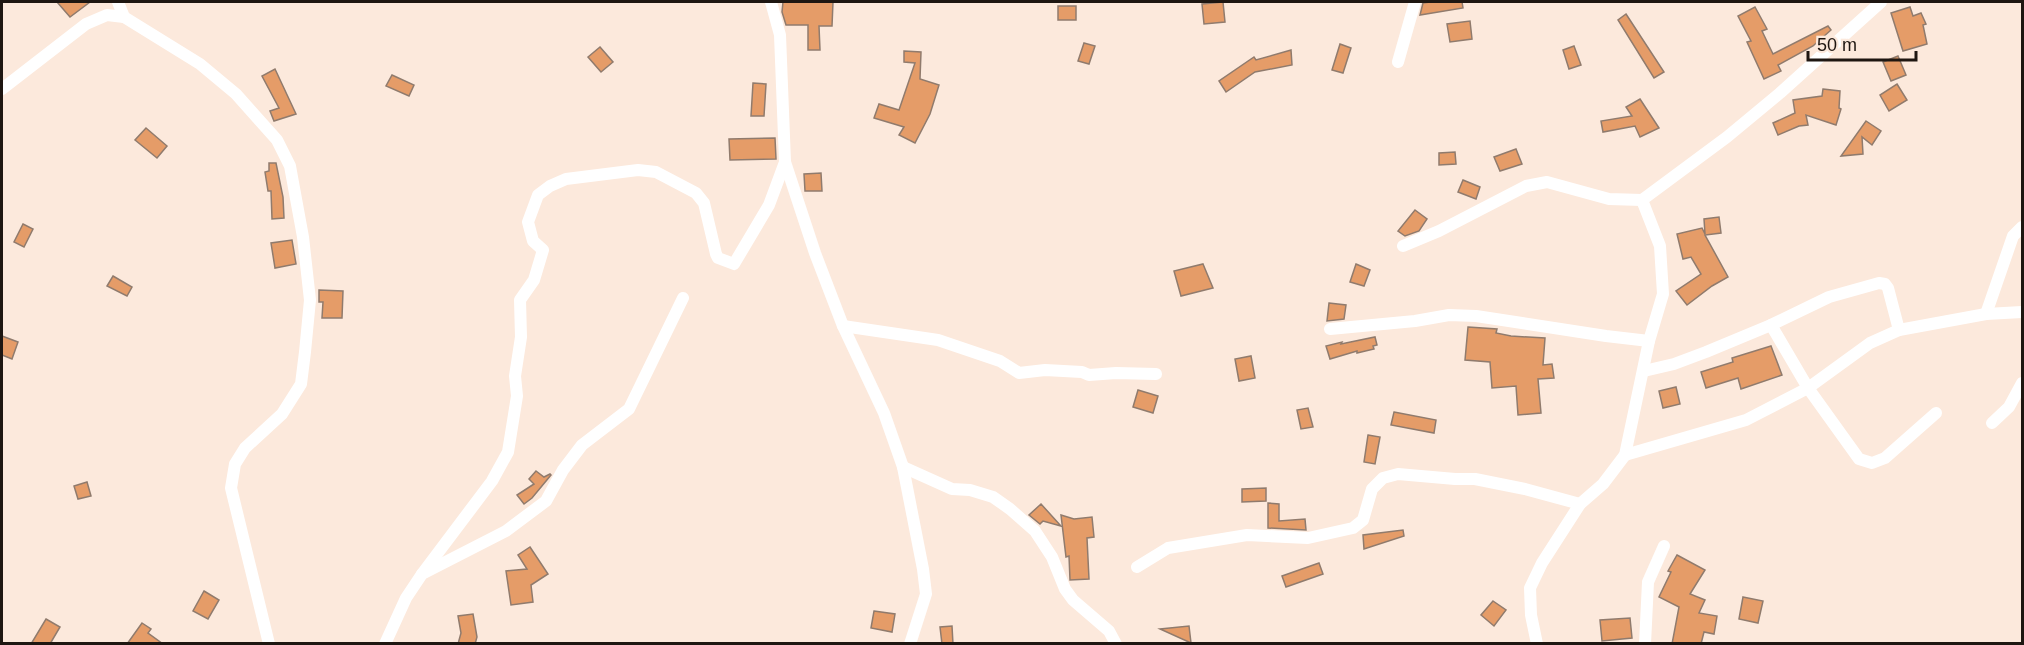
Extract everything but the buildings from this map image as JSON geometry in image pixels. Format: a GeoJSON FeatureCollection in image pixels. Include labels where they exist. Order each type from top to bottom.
{"type":"FeatureCollection","features":[{"type":"Feature","properties":{"kind":"street"},"geometry":{"type":"LineString","coordinates":[[118,2],[124,17]]}},
{"type":"Feature","properties":{"kind":"street"},"geometry":{"type":"LineString","coordinates":[[771,2],[780,35],[785,162],[815,253],[843,326],[884,413],[903,467],[924,569],[926,594],[910,644]]}},
{"type":"Feature","properties":{"kind":"street"},"geometry":{"type":"LineString","coordinates":[[1398,62],[1415,2]]}},
{"type":"Feature","properties":{"kind":"street"},"geometry":{"type":"LineString","coordinates":[[1403,246],[1439,231],[1527,186],[1547,182],[1610,199],[1642,200],[1727,137],[1780,93],[1881,2]]}},
{"type":"Feature","properties":{"kind":"street"},"geometry":{"type":"LineString","coordinates":[[2,89],[86,24],[107,15],[124,17],[200,64],[236,93],[277,140],[290,166],[303,237],[310,300],[301,384],[282,414],[244,448],[235,464],[231,488],[269,644]]}},
{"type":"Feature","properties":{"kind":"street"},"geometry":{"type":"LineString","coordinates":[[385,644],[406,598],[492,481],[508,452],[518,396],[515,376],[521,337],[520,300],[534,280],[543,250],[532,241],[528,222],[538,195],[550,186],[566,179],[638,170],[656,172],[696,193],[704,203],[718,258],[734,264],[769,205],[785,162]]}},
{"type":"Feature","properties":{"kind":"street"},"geometry":{"type":"LineString","coordinates":[[1537,644],[1531,615],[1530,588],[1542,562],[1580,504],[1603,484],[1625,455],[1649,341],[1664,294],[1660,246],[1642,200]]}},
{"type":"Feature","properties":{"kind":"street"},"geometry":{"type":"LineString","coordinates":[[1986,314],[2013,236],[2022,227]]}},
{"type":"Feature","properties":{"kind":"street"},"geometry":{"type":"LineString","coordinates":[[1644,371],[1674,364],[1771,325],[1829,297],[1879,283],[1885,284],[1888,288],[1899,330]]}},
{"type":"Feature","properties":{"kind":"street"},"geometry":{"type":"LineString","coordinates":[[422,574],[506,531],[546,501],[563,470],[582,445],[629,409],[683,298]]}},
{"type":"Feature","properties":{"kind":"street"},"geometry":{"type":"LineString","coordinates":[[1625,455],[1746,420],[1808,388],[1870,344],[1899,330],[1986,314],[2022,312]]}},
{"type":"Feature","properties":{"kind":"street"},"geometry":{"type":"LineString","coordinates":[[1330,329],[1414,321],[1449,315],[1476,316],[1649,341]]}},
{"type":"Feature","properties":{"kind":"street"},"geometry":{"type":"LineString","coordinates":[[1771,325],[1808,388],[1859,459],[1872,463],[1885,458],[1936,413]]}},
{"type":"Feature","properties":{"kind":"street"},"geometry":{"type":"LineString","coordinates":[[843,326],[938,340],[1000,361],[1019,373],[1045,370],[1082,372],[1089,375],[1156,374]]}},
{"type":"Feature","properties":{"kind":"street"},"geometry":{"type":"LineString","coordinates":[[1992,423],[2009,407],[2022,384]]}},
{"type":"Feature","properties":{"kind":"street"},"geometry":{"type":"LineString","coordinates":[[903,467],[951,489],[970,490],[993,497],[1010,509],[1035,531],[1052,557],[1065,589],[1073,600],[1109,631],[1116,644]]}},
{"type":"Feature","properties":{"kind":"street"},"geometry":{"type":"LineString","coordinates":[[1137,567],[1168,548],[1248,535],[1308,538],[1353,528],[1363,520],[1372,489],[1383,478],[1398,474],[1474,479],[1525,489],[1580,504]]}},
{"type":"Feature","properties":{"kind":"street"},"geometry":{"type":"LineString","coordinates":[[1645,644],[1648,582],[1664,546]]}}]}
